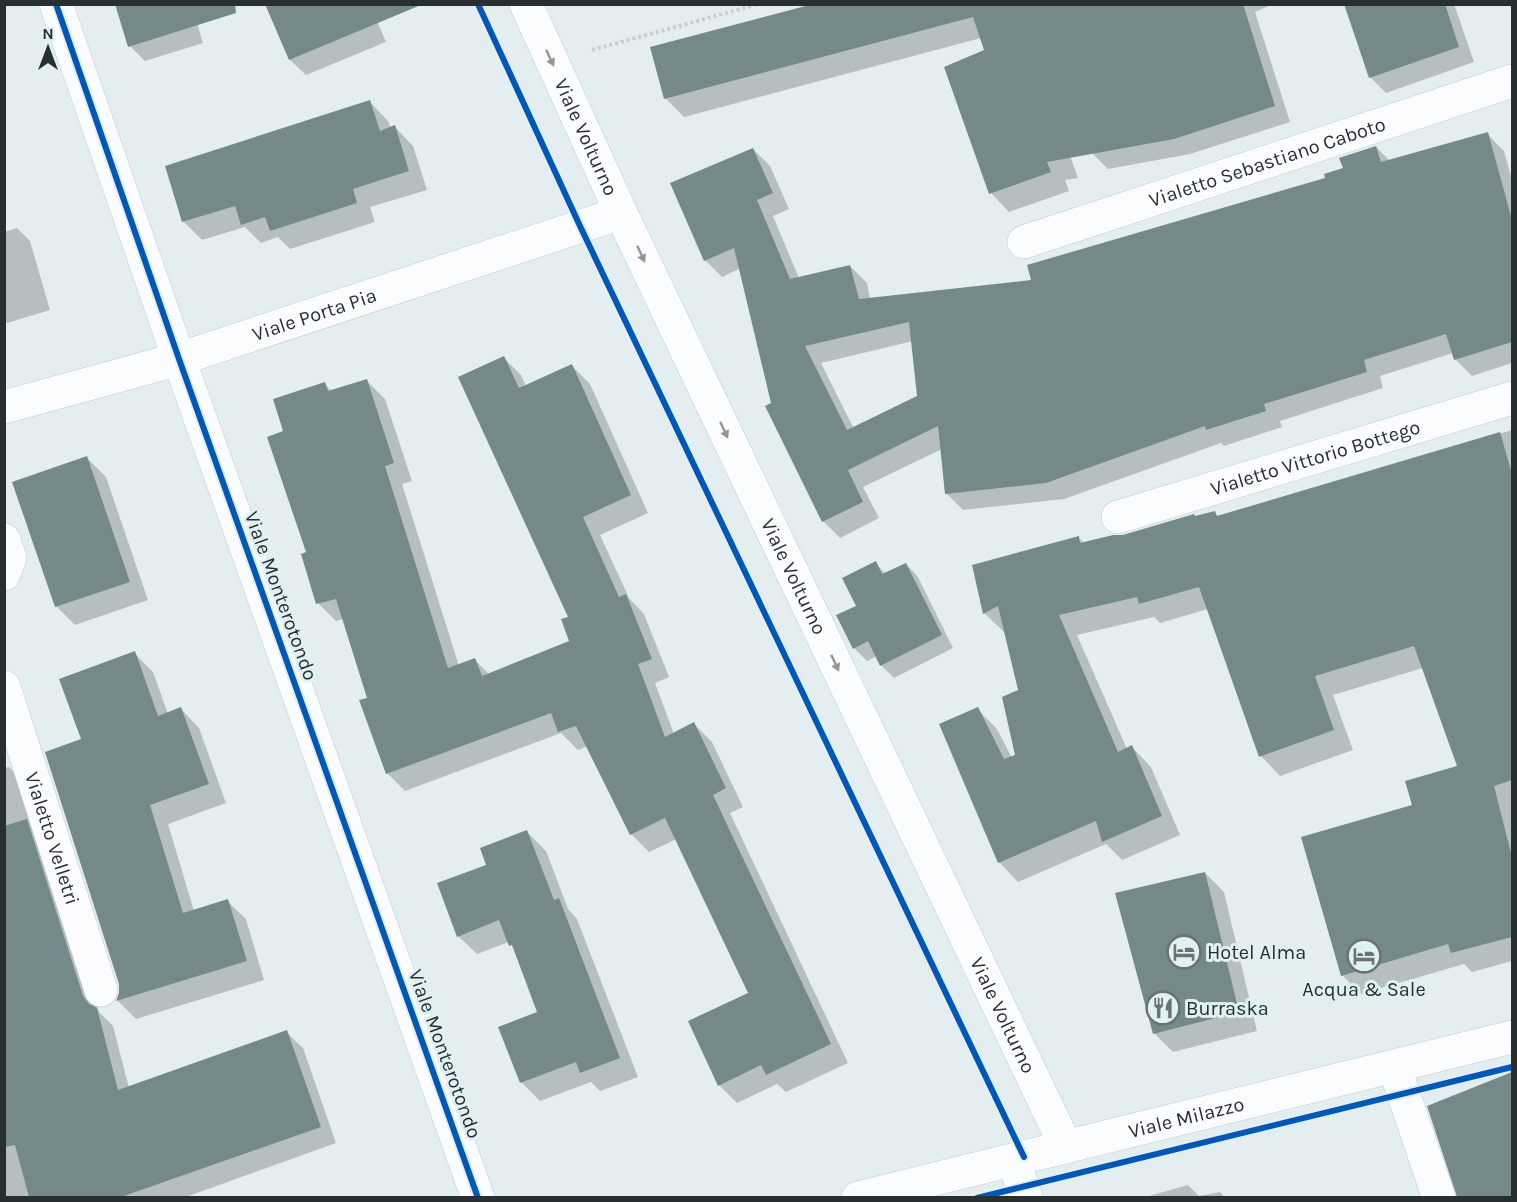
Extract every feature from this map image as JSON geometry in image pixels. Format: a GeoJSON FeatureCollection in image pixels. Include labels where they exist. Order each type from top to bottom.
{"type":"FeatureCollection","features":[{"type":"Feature","properties":{"kind":"street","name":"Viale Monterotondo"},"geometry":{"type":"LineString","coordinates":[[56,4],[179,358],[478,1197]]}},
{"type":"Feature","properties":{"kind":"street","name":"Viale Volturno"},"geometry":{"type":"LineString","coordinates":[[526,4],[621,213],[1066,1147]]}},
{"type":"Feature","properties":{"kind":"street","name":"Vialetto Sebastiano Caboto"},"geometry":{"type":"LineString","coordinates":[[1024,242],[1512,81]]}},
{"type":"Feature","properties":{"kind":"street","name":"Viale Porta Pia"},"geometry":{"type":"LineString","coordinates":[[4,407],[179,358],[621,213]]}},
{"type":"Feature","properties":{"kind":"street","name":"Vialetto Vittorio Bottego"},"geometry":{"type":"LineString","coordinates":[[1118,517],[1512,398]]}},
{"type":"Feature","properties":{"kind":"street"},"geometry":{"type":"LineString","coordinates":[[4,540],[10,558],[4,574]]}},
{"type":"Feature","properties":{"kind":"street","name":"Vialetto Velletri"},"geometry":{"type":"LineString","coordinates":[[4,687],[101,990]]}},
{"type":"Feature","properties":{"kind":"street","name":"Viale Milazzo"},"geometry":{"type":"LineString","coordinates":[[858,1197],[1512,1037]]}},
{"type":"Feature","properties":{"kind":"street"},"geometry":{"type":"LineString","coordinates":[[1394,1066],[1439,1197]]}},
{"type":"Feature","properties":{"kind":"street"},"geometry":{"type":"LineString","coordinates":[[1014,1160],[1026,1197]]}},
{"type":"Feature","properties":{"kind":"path"},"geometry":{"type":"LineString","coordinates":[[552,60],[759,4]]}},
{"type":"Feature","properties":{"kind":"building"},"geometry":{"type":"Polygon","coordinates":[[[115,4],[235,4],[236,13],[128,47],[115,4]]]}},
{"type":"Feature","properties":{"kind":"building"},"geometry":{"type":"Polygon","coordinates":[[[265,4],[421,4],[421,5],[289,60],[265,4]]]}},
{"type":"Feature","properties":{"kind":"building"},"geometry":{"type":"Polygon","coordinates":[[[813,4],[1243,4],[1275,106],[1174,139],[1047,162],[1051,172],[989,194],[944,67],[984,50],[973,17],[664,99],[650,47],[813,4]]]}},
{"type":"Feature","properties":{"kind":"building"},"geometry":{"type":"Polygon","coordinates":[[[1344,4],[1445,4],[1459,47],[1369,78],[1344,4]]]}},
{"type":"Feature","properties":{"kind":"building"},"geometry":{"type":"Polygon","coordinates":[[[370,100],[380,131],[395,125],[409,171],[353,189],[357,203],[270,231],[265,217],[241,225],[235,206],[182,222],[165,166],[370,100]]]}},
{"type":"Feature","properties":{"kind":"building"},"geometry":{"type":"Polygon","coordinates":[[[1488,132],[1512,220],[1512,342],[1454,360],[1446,334],[1364,360],[1367,372],[1264,404],[1266,411],[1206,430],[1205,426],[1046,483],[945,494],[938,426],[848,470],[863,502],[822,522],[765,406],[771,403],[734,248],[704,261],[670,183],[753,148],[773,193],[757,200],[790,279],[850,265],[859,299],[1031,280],[1027,265],[1325,178],[1324,174],[1343,168],[1339,158],[1376,146],[1381,162],[1488,132]],[[909,322],[805,346],[847,430],[917,396],[909,322]]]}},
{"type":"Feature","properties":{"kind":"building"},"geometry":{"type":"Polygon","coordinates":[[[504,356],[519,388],[572,364],[631,495],[583,517],[619,597],[626,594],[652,659],[638,664],[665,737],[694,722],[726,788],[713,795],[831,1044],[766,1075],[761,1065],[718,1086],[688,1021],[748,993],[665,818],[630,835],[576,726],[558,732],[551,713],[386,774],[359,700],[367,698],[336,599],[316,604],[301,554],[306,552],[267,437],[283,431],[273,399],[325,382],[328,391],[367,379],[394,463],[385,466],[448,668],[475,658],[482,676],[569,641],[561,619],[568,617],[458,377],[504,356]]]}},
{"type":"Feature","properties":{"kind":"building"},"geometry":{"type":"Polygon","coordinates":[[[1500,432],[1512,474],[1512,780],[1494,786],[1512,857],[1512,937],[1451,953],[1448,944],[1341,976],[1301,837],[1412,805],[1405,781],[1457,766],[1414,646],[1315,676],[1334,730],[1259,757],[1199,587],[1139,604],[1137,597],[1059,615],[1118,752],[1132,745],[1162,816],[1102,842],[1096,821],[998,863],[939,724],[978,707],[1004,759],[1015,755],[1002,697],[1018,690],[998,606],[983,614],[972,565],[1079,536],[1080,543],[1113,535],[1123,535],[1194,514],[1195,516],[1215,511],[1217,516],[1500,432]]]}},
{"type":"Feature","properties":{"kind":"building"},"geometry":{"type":"Polygon","coordinates":[[[87,456],[130,582],[55,607],[12,482],[87,456]]]}},
{"type":"Feature","properties":{"kind":"building"},"geometry":{"type":"Polygon","coordinates":[[[876,561],[882,574],[906,563],[942,635],[880,666],[868,641],[853,649],[836,615],[856,606],[842,578],[876,561]]]}},
{"type":"Feature","properties":{"kind":"building"},"geometry":{"type":"Polygon","coordinates":[[[135,651],[158,716],[181,707],[209,784],[150,805],[183,913],[228,899],[247,961],[116,1001],[119,984],[45,752],[81,739],[59,679],[135,651]]]}},
{"type":"Feature","properties":{"kind":"building"},"geometry":{"type":"Polygon","coordinates":[[[27,819],[83,996],[89,1004],[97,1008],[118,1090],[287,1030],[321,1127],[121,1197],[29,1197],[15,1145],[4,1147],[4,826],[27,819]]]}},
{"type":"Feature","properties":{"kind":"building"},"geometry":{"type":"Polygon","coordinates":[[[527,830],[554,900],[559,898],[620,1058],[580,1073],[576,1062],[520,1083],[498,1027],[537,1012],[512,945],[509,946],[499,920],[457,937],[437,883],[486,865],[480,848],[527,830]]]}},
{"type":"Feature","properties":{"kind":"building"},"geometry":{"type":"Polygon","coordinates":[[[1205,872],[1239,1012],[1153,1034],[1115,893],[1205,872]]]}},
{"type":"Feature","properties":{"kind":"building"},"geometry":{"type":"Polygon","coordinates":[[[1512,1072],[1512,1197],[1457,1197],[1427,1106],[1512,1072]]]}},
{"type":"Feature","properties":{"kind":"cycle path"},"geometry":{"type":"LineString","coordinates":[[56,4],[179,359],[478,1198]]}},
{"type":"Feature","properties":{"kind":"cycle path"},"geometry":{"type":"LineString","coordinates":[[478,4],[580,226],[1024,1157]]}},
{"type":"Feature","properties":{"kind":"cycle path"},"geometry":{"type":"LineString","coordinates":[[977,1198],[1512,1067]]}},
{"type":"Feature","properties":{"kind":"place","name":"Hotel Alma"},"geometry":{"type":"Point","coordinates":[1184,952]}},
{"type":"Feature","properties":{"kind":"place","name":"Acqua & Sale"},"geometry":{"type":"Point","coordinates":[1364,956]}},
{"type":"Feature","properties":{"kind":"place","name":"Burraska"},"geometry":{"type":"Point","coordinates":[1163,1008]}}]}
